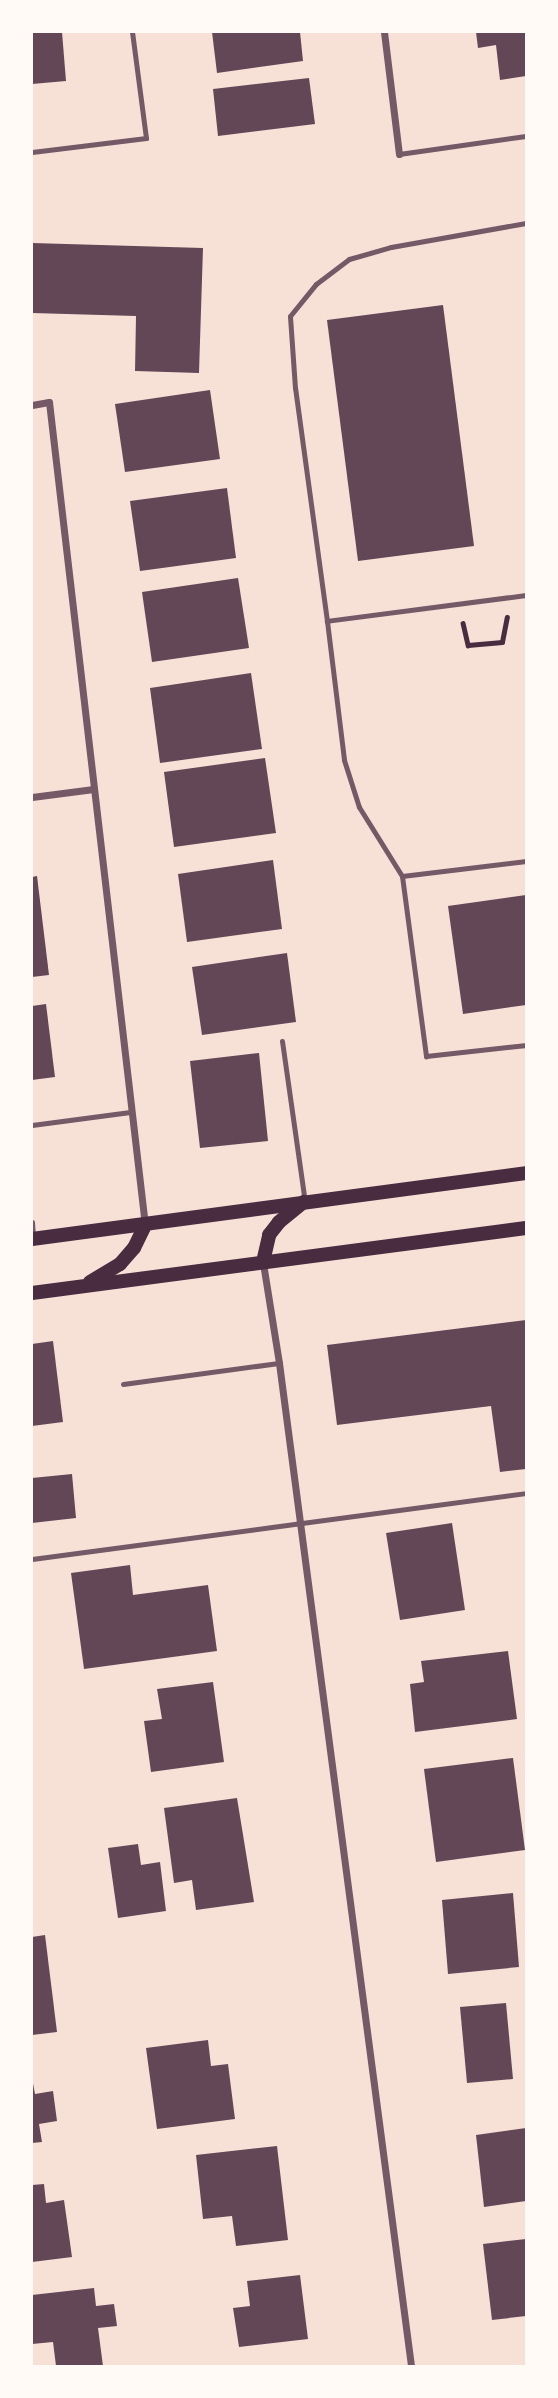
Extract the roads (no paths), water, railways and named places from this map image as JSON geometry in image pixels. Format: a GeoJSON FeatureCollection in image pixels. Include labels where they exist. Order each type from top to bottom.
{"type":"FeatureCollection","features":[{"type":"Feature","properties":{"kind":"main road"},"geometry":{"type":"LineString","coordinates":[[33,1239],[527,1173]]}},
{"type":"Feature","properties":{"kind":"main road"},"geometry":{"type":"LineString","coordinates":[[263,1262],[269,1235],[279,1222],[305,1202]]}},
{"type":"Feature","properties":{"kind":"main road"},"geometry":{"type":"LineString","coordinates":[[82,1286],[120,1264],[134,1248],[145,1225]]}},
{"type":"Feature","properties":{"kind":"main road"},"geometry":{"type":"LineString","coordinates":[[32,1293],[527,1228]]}},
{"type":"Feature","properties":{"kind":"street"},"geometry":{"type":"LineString","coordinates":[[384,32],[399,154]]}},
{"type":"Feature","properties":{"kind":"street"},"geometry":{"type":"LineString","coordinates":[[32,405],[49,402],[145,1225]]}},
{"type":"Feature","properties":{"kind":"street"},"geometry":{"type":"LineString","coordinates":[[32,797],[93,789]]}},
{"type":"Feature","properties":{"kind":"street"},"geometry":{"type":"LineString","coordinates":[[263,1262],[279,1363],[411,2367]]}},
{"type":"Feature","properties":{"kind":"lane"},"geometry":{"type":"LineString","coordinates":[[32,152],[146,138],[132,32]]}},
{"type":"Feature","properties":{"kind":"lane"},"geometry":{"type":"LineString","coordinates":[[399,154],[527,136]]}},
{"type":"Feature","properties":{"kind":"lane"},"geometry":{"type":"LineString","coordinates":[[527,223],[391,247],[349,259],[316,284],[290,316],[295,388],[344,760],[359,807],[402,876],[426,1056],[527,1045]]}},
{"type":"Feature","properties":{"kind":"lane"},"geometry":{"type":"LineString","coordinates":[[327,621],[527,595]]}},
{"type":"Feature","properties":{"kind":"lane"},"geometry":{"type":"LineString","coordinates":[[402,876],[527,861]]}},
{"type":"Feature","properties":{"kind":"lane"},"geometry":{"type":"LineString","coordinates":[[282,1041],[305,1202]]}},
{"type":"Feature","properties":{"kind":"lane"},"geometry":{"type":"LineString","coordinates":[[32,1125],[130,1112]]}},
{"type":"Feature","properties":{"kind":"lane"},"geometry":{"type":"LineString","coordinates":[[32,1222],[33,1239]]}},
{"type":"Feature","properties":{"kind":"lane"},"geometry":{"type":"LineString","coordinates":[[122,1384],[279,1363]]}},
{"type":"Feature","properties":{"kind":"lane"},"geometry":{"type":"LineString","coordinates":[[32,1559],[527,1493]]}}]}
